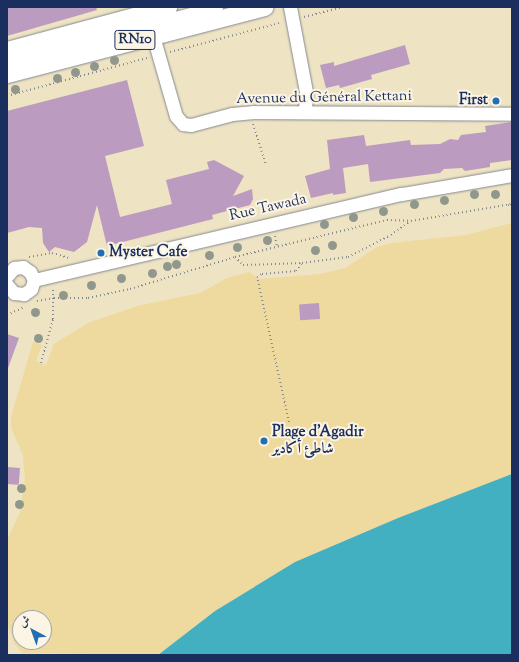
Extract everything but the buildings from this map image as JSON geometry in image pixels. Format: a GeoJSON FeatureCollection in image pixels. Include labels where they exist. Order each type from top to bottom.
{"type":"FeatureCollection","features":[{"type":"Feature","properties":{"kind":"main road","name":"RN10"},"geometry":{"type":"LineString","coordinates":[[7,50],[168,7]]}},
{"type":"Feature","properties":{"kind":"main road","name":"RN10"},"geometry":{"type":"LineString","coordinates":[[7,74],[264,7]]}},
{"type":"Feature","properties":{"kind":"street"},"geometry":{"type":"LineString","coordinates":[[7,54],[190,7]]}},
{"type":"Feature","properties":{"kind":"street"},"geometry":{"type":"LineString","coordinates":[[7,62],[216,7]]}},
{"type":"Feature","properties":{"kind":"street"},"geometry":{"type":"LineString","coordinates":[[290,7],[306,92],[305,111]]}},
{"type":"Feature","properties":{"kind":"street","name":"Avenue du Général Kettani"},"geometry":{"type":"LineString","coordinates":[[153,36],[176,116],[183,124],[191,125],[232,114],[253,112],[305,111],[512,114]]}},
{"type":"Feature","properties":{"kind":"street","name":"Rue Tawada"},"geometry":{"type":"LineString","coordinates":[[34,280],[402,194],[512,175]]}},
{"type":"Feature","properties":{"kind":"street"},"geometry":{"type":"LineString","coordinates":[[7,276],[14,268],[23,267],[30,272],[34,280],[31,289],[24,294],[14,293],[7,285]]}},
{"type":"Feature","properties":{"kind":"path"},"geometry":{"type":"LineString","coordinates":[[7,96],[343,7]]}},
{"type":"Feature","properties":{"kind":"path"},"geometry":{"type":"LineString","coordinates":[[253,112],[253,128],[266,165]]}},
{"type":"Feature","properties":{"kind":"path"},"geometry":{"type":"LineString","coordinates":[[508,204],[512,208]]}},
{"type":"Feature","properties":{"kind":"path"},"geometry":{"type":"LineString","coordinates":[[32,302],[54,298],[88,298],[130,289],[235,258],[387,220],[412,221],[512,204]]}},
{"type":"Feature","properties":{"kind":"path"},"geometry":{"type":"LineString","coordinates":[[235,258],[243,265],[302,263],[348,257],[392,235],[412,221]]}},
{"type":"Feature","properties":{"kind":"path"},"geometry":{"type":"LineString","coordinates":[[289,422],[258,277],[262,274],[296,271],[302,263]]}},
{"type":"Feature","properties":{"kind":"path"},"geometry":{"type":"LineString","coordinates":[[41,363],[53,319],[53,284]]}},
{"type":"Feature","properties":{"kind":"path"},"geometry":{"type":"LineString","coordinates":[[7,315],[26,305]]}},
{"type":"Feature","properties":{"kind":"sand","name":"Plage d'Agadir شاطئ أكادير"},"geometry":{"type":"Polygon","coordinates":[[[512,223],[512,474],[398,518],[295,562],[215,611],[158,655],[22,653],[20,650],[52,650],[52,610],[12,610],[12,637],[7,622],[7,540],[20,512],[25,480],[23,455],[11,428],[11,417],[33,342],[42,345],[36,361],[46,365],[54,344],[88,323],[137,306],[200,293],[227,278],[249,272],[260,279],[320,274],[345,268],[377,247],[391,243],[466,235],[512,223]]]}},
{"type":"Feature","properties":{"kind":"water"},"geometry":{"type":"Polygon","coordinates":[[[512,474],[512,655],[158,655],[215,611],[295,562],[398,518],[512,474]]]}},
{"type":"Feature","properties":{"kind":"place","name":"First"},"geometry":{"type":"Point","coordinates":[496,101]}},
{"type":"Feature","properties":{"kind":"place","name":"Myster Cafe"},"geometry":{"type":"Point","coordinates":[101,253]}},
{"type":"Feature","properties":{"kind":"place","name":"Plage d'Agadir شاطئ أكادير"},"geometry":{"type":"Point","coordinates":[264,441]}}]}
